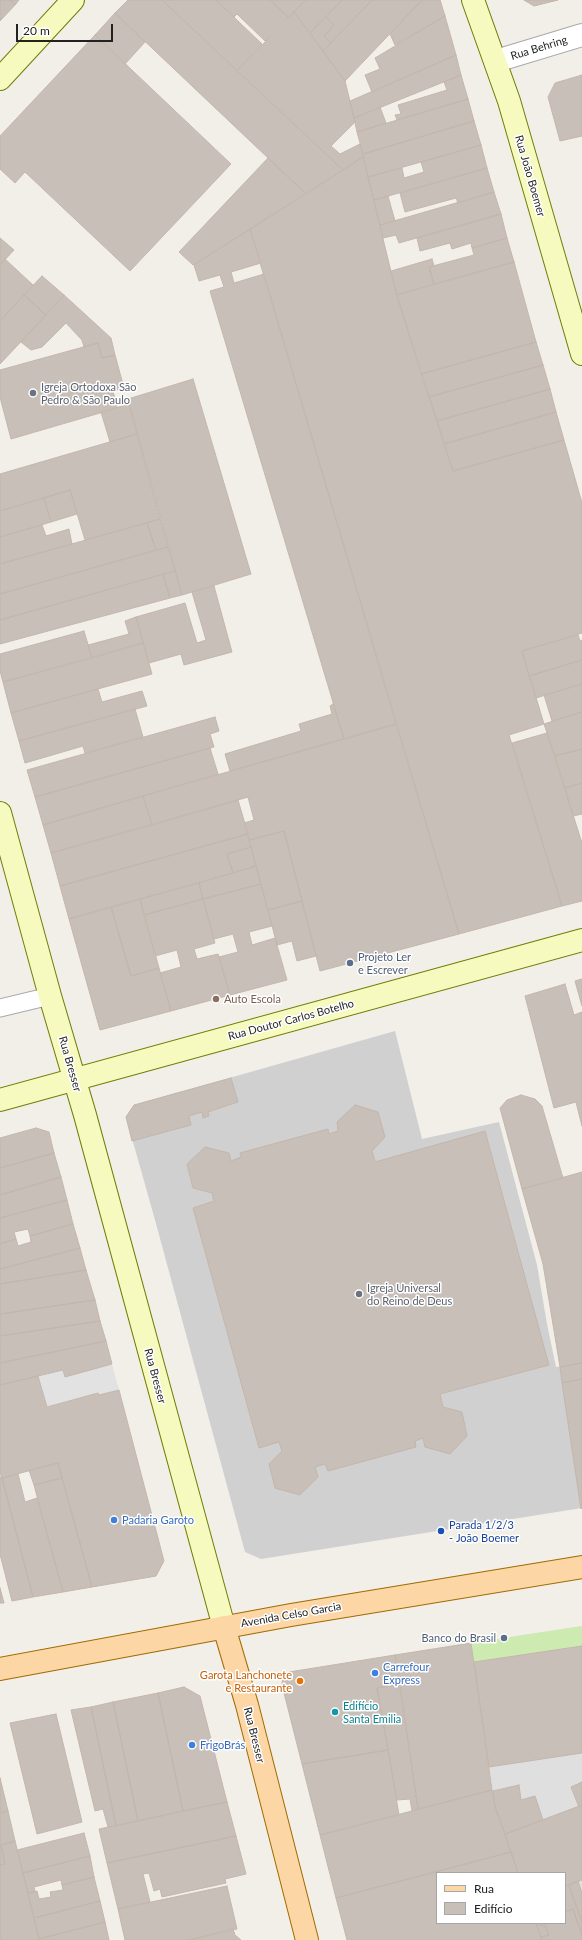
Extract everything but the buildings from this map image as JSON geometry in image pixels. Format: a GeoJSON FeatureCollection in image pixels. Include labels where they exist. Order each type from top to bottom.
{"type":"FeatureCollection","features":[{"type":"Feature","properties":{"kind":"main road"},"geometry":{"type":"LineString","coordinates":[[0,79],[73,0]]}},
{"type":"Feature","properties":{"kind":"main road","name":"Rua João Boemer"},"geometry":{"type":"LineString","coordinates":[[473,0],[496,61],[582,354]]}},
{"type":"Feature","properties":{"kind":"main road","name":"Rua Bresser"},"geometry":{"type":"LineString","coordinates":[[0,813],[247,1706],[307,1940]]}},
{"type":"Feature","properties":{"kind":"main road","name":"Rua Doutor Carlos Botelho"},"geometry":{"type":"LineString","coordinates":[[0,1100],[74,1078],[582,940]]}},
{"type":"Feature","properties":{"kind":"main road","name":"Avenida Celso Garcia"},"geometry":{"type":"LineString","coordinates":[[0,1669],[224,1627],[582,1567]]}},
{"type":"Feature","properties":{"kind":"street","name":"Rua Behring"},"geometry":{"type":"LineString","coordinates":[[496,61],[582,35]]}},
{"type":"Feature","properties":{"kind":"lane"},"geometry":{"type":"LineString","coordinates":[[0,1008],[50,996]]}},
{"type":"Feature","properties":{"kind":"shaded area","name":"Igreja Universal do Reino de Deus"},"geometry":{"type":"Polygon","coordinates":[[[395,1031],[422,1139],[499,1122],[537,1265],[556,1367],[582,1363],[582,1508],[261,1559],[245,1552],[126,1117],[134,1105],[395,1031]]]}},
{"type":"Feature","properties":{"kind":"shaded area"},"geometry":{"type":"Polygon","coordinates":[[[112,1364],[119,1390],[99,1395],[98,1393],[47,1407],[38,1376],[63,1370],[65,1377],[112,1364]]]}},
{"type":"Feature","properties":{"kind":"shaded area"},"geometry":{"type":"Polygon","coordinates":[[[582,1626],[582,1940],[539,1940],[534,1924],[566,1924],[566,1872],[517,1872],[495,1807],[471,1643],[582,1626]]]}},
{"type":"Feature","properties":{"kind":"green space"},"geometry":{"type":"Polygon","coordinates":[[[582,1626],[582,1646],[474,1662],[471,1643],[582,1626]]]}},
{"type":"Feature","properties":{"kind":"place","name":"Igreja Ortodoxa São Pedro & São Paulo"},"geometry":{"type":"Point","coordinates":[33,393]}},
{"type":"Feature","properties":{"kind":"place","name":"Projeto Ler e Escrever"},"geometry":{"type":"Point","coordinates":[350,963]}},
{"type":"Feature","properties":{"kind":"place","name":"Auto Escola"},"geometry":{"type":"Point","coordinates":[216,999]}},
{"type":"Feature","properties":{"kind":"place","name":"Igreja Universal do Reino de Deus"},"geometry":{"type":"Point","coordinates":[359,1294]}},
{"type":"Feature","properties":{"kind":"place","name":"Padaria Garoto"},"geometry":{"type":"Point","coordinates":[114,1520]}},
{"type":"Feature","properties":{"kind":"place","name":"Parada 1/2/3 - João Boemer"},"geometry":{"type":"Point","coordinates":[441,1531]}},
{"type":"Feature","properties":{"kind":"place","name":"Banco do Brasil"},"geometry":{"type":"Point","coordinates":[504,1638]}},
{"type":"Feature","properties":{"kind":"place","name":"Carrefour Express"},"geometry":{"type":"Point","coordinates":[375,1673]}},
{"type":"Feature","properties":{"kind":"place","name":"Garota Lanchonete e Restaurante"},"geometry":{"type":"Point","coordinates":[300,1681]}},
{"type":"Feature","properties":{"kind":"place","name":"Edifício Santa Emilia"},"geometry":{"type":"Point","coordinates":[335,1712]}},
{"type":"Feature","properties":{"kind":"place","name":"FrigoBrás"},"geometry":{"type":"Point","coordinates":[192,1745]}}]}
